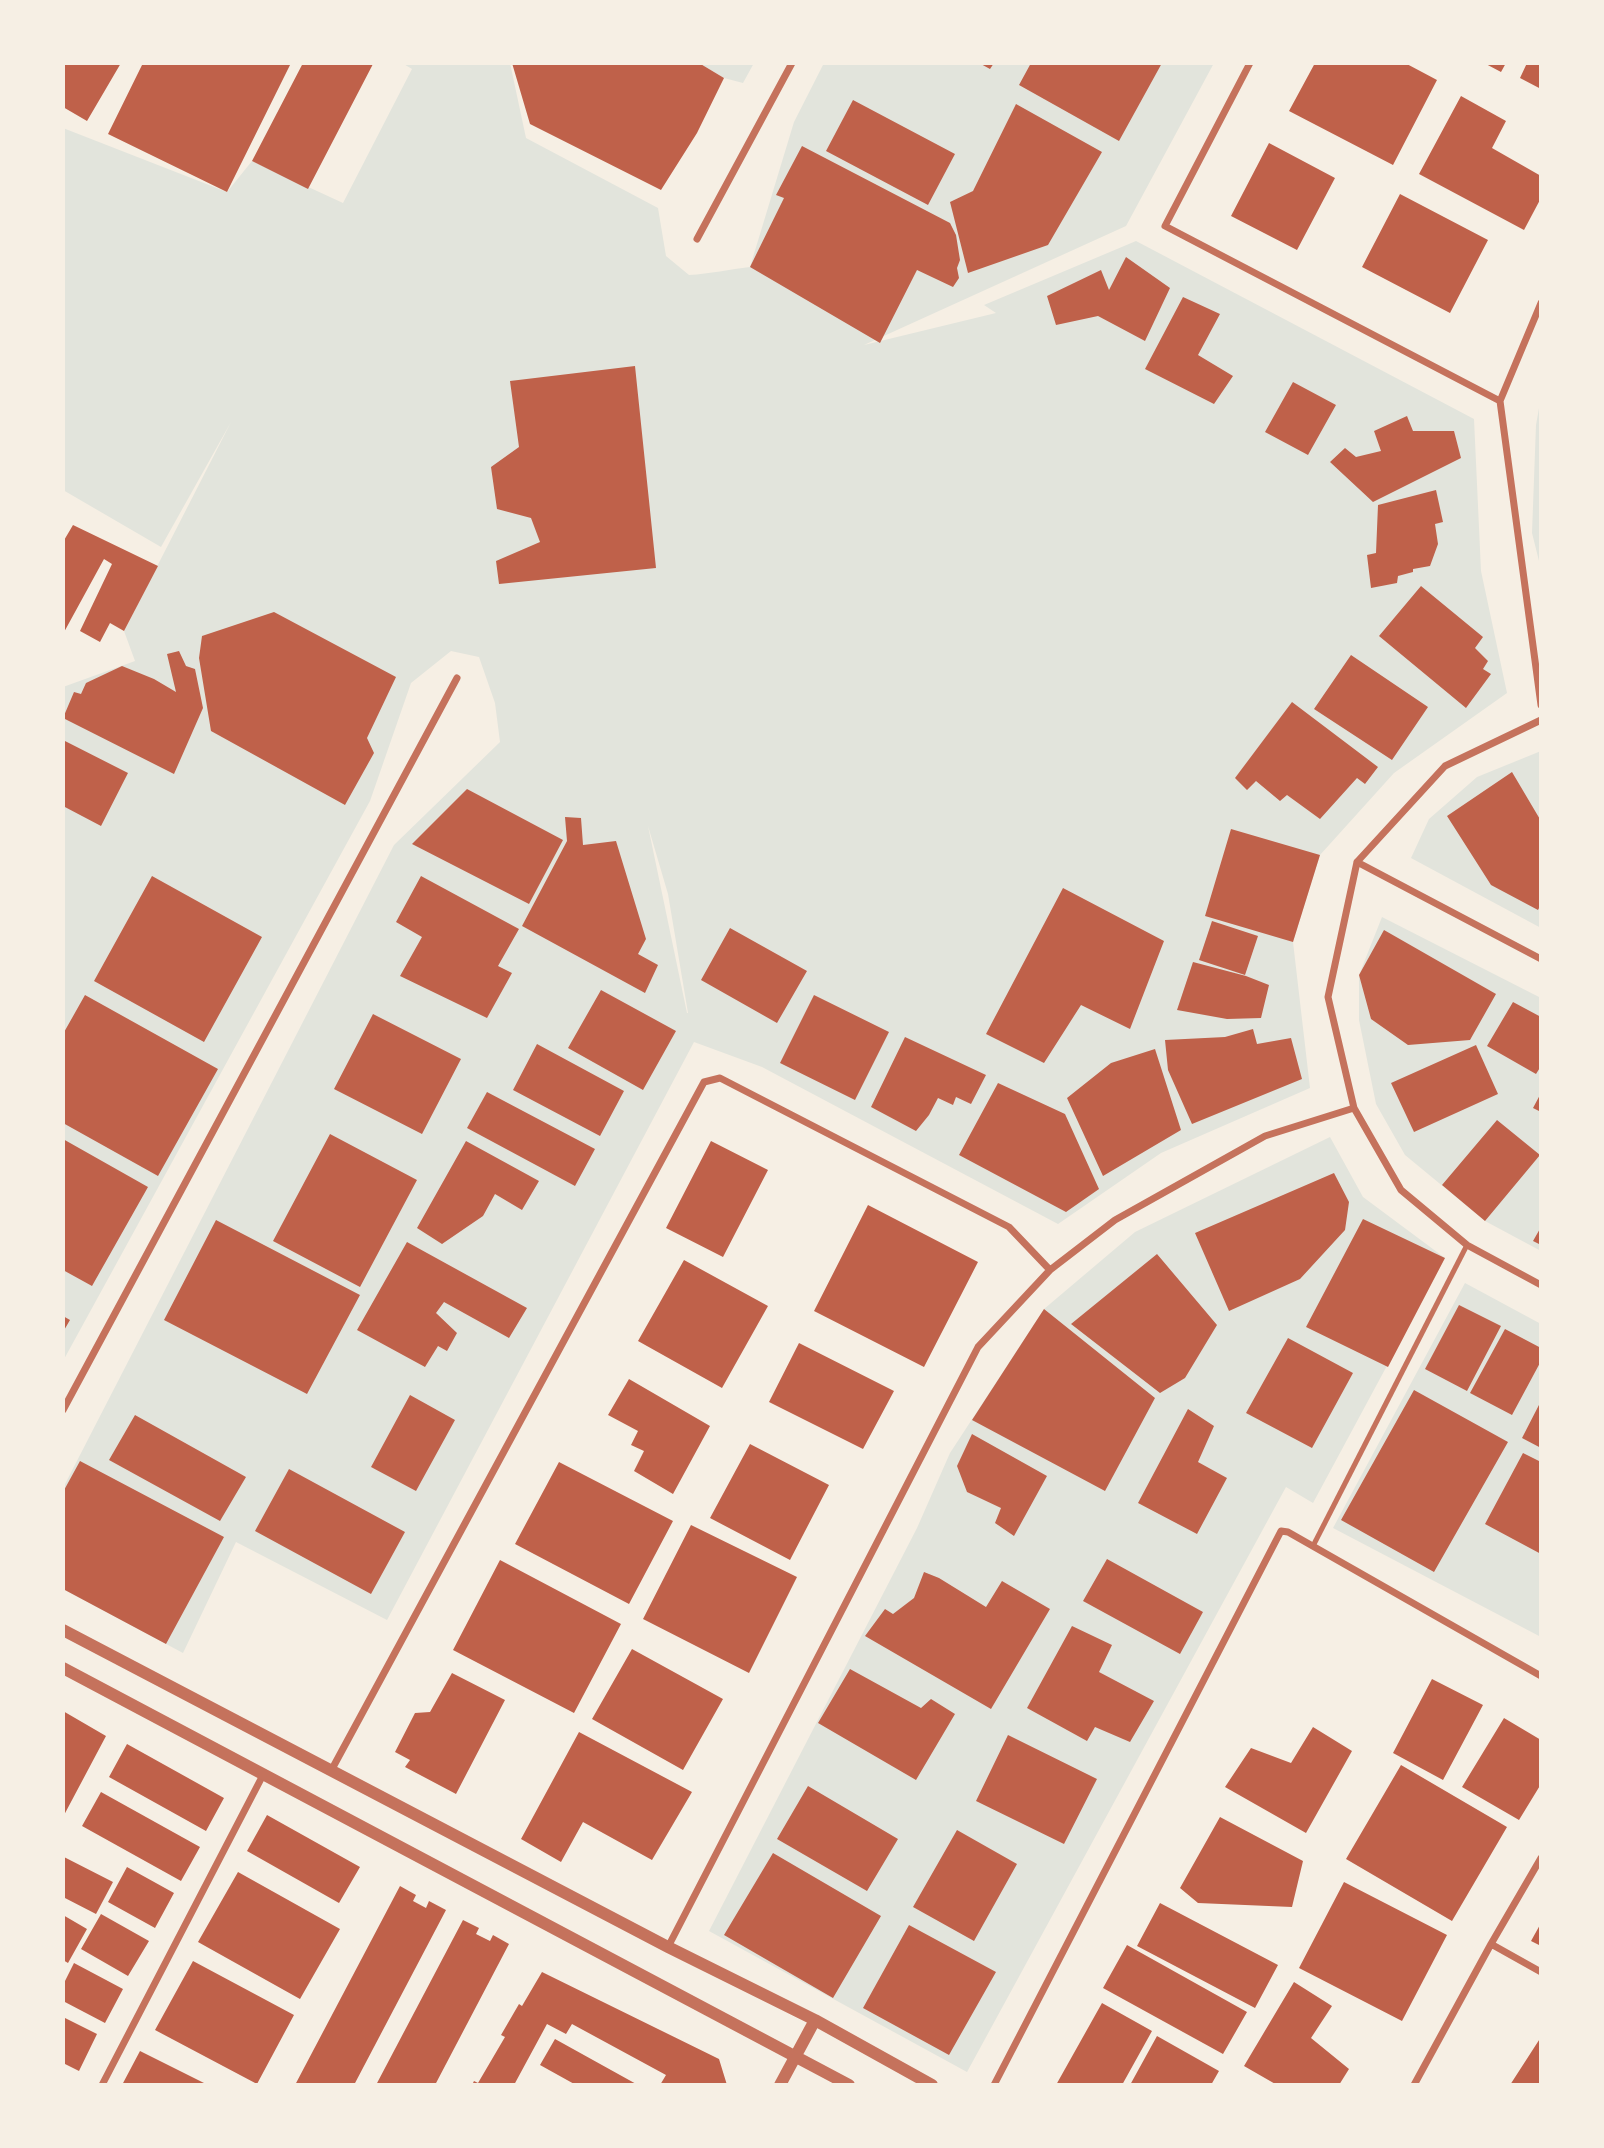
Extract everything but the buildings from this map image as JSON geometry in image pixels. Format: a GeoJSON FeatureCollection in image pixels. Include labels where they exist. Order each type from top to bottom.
{"type":"FeatureCollection","features":[{"type":"Feature","properties":{"kind":"street"},"geometry":{"type":"LineString","coordinates":[[696,239],[792,63]]}},
{"type":"Feature","properties":{"kind":"street"},"geometry":{"type":"LineString","coordinates":[[1250,63],[1165,226],[1500,401]]}},
{"type":"Feature","properties":{"kind":"street"},"geometry":{"type":"LineString","coordinates":[[1541,303],[1500,401],[1541,705]]}},
{"type":"Feature","properties":{"kind":"street"},"geometry":{"type":"LineString","coordinates":[[63,1410],[457,678]]}},
{"type":"Feature","properties":{"kind":"street"},"geometry":{"type":"LineString","coordinates":[[1541,720],[1445,766],[1357,862],[1328,997],[1354,1108],[1401,1191],[1467,1245],[1541,1285]]}},
{"type":"Feature","properties":{"kind":"street"},"geometry":{"type":"LineString","coordinates":[[1357,862],[1541,959]]}},
{"type":"Feature","properties":{"kind":"street"},"geometry":{"type":"LineString","coordinates":[[332,1769],[704,1082],[720,1078],[1009,1227],[1050,1270]]}},
{"type":"Feature","properties":{"kind":"street"},"geometry":{"type":"LineString","coordinates":[[668,1947],[978,1347],[1050,1270],[1115,1220],[1265,1136],[1354,1108]]}},
{"type":"Feature","properties":{"kind":"street"},"geometry":{"type":"LineString","coordinates":[[994,2085],[1281,1531],[1288,1531],[1541,1676]]}},
{"type":"Feature","properties":{"kind":"street"},"geometry":{"type":"LineString","coordinates":[[63,1630],[668,1947],[815,2021],[932,2085]]}},
{"type":"Feature","properties":{"kind":"street"},"geometry":{"type":"LineString","coordinates":[[63,1668],[849,2085]]}},
{"type":"Feature","properties":{"kind":"street"},"geometry":{"type":"LineString","coordinates":[[102,2085],[263,1775]]}},
{"type":"Feature","properties":{"kind":"street"},"geometry":{"type":"LineString","coordinates":[[1414,2085],[1541,1858]]}},
{"type":"Feature","properties":{"kind":"street"},"geometry":{"type":"LineString","coordinates":[[1491,1944],[1541,1972]]}},
{"type":"Feature","properties":{"kind":"street"},"geometry":{"type":"LineString","coordinates":[[780,2085],[815,2021]]}},
{"type":"Feature","properties":{"kind":"lane"},"geometry":{"type":"LineString","coordinates":[[1313,1546],[1467,1245]]}},
{"type":"Feature","properties":{"kind":"shaded area"},"geometry":{"type":"Polygon","coordinates":[[[402,63],[510,63],[526,138],[658,208],[666,256],[689,275],[750,267],[794,122],[824,63],[1214,63],[1126,226],[864,345],[996,313],[984,305],[1136,241],[1474,419],[1481,571],[1507,693],[1394,773],[1320,855],[1293,942],[1310,1088],[1161,1153],[1058,1224],[762,1067],[694,1042],[387,1620],[236,1542],[183,1653],[63,1589],[63,1488],[394,845],[500,742],[495,703],[479,657],[451,651],[411,683],[370,801],[63,1361],[63,687],[135,661],[124,631],[231,422],[161,547],[63,490],[63,128],[227,192],[252,161],[343,203],[412,69],[402,63]],[[648,826],[688,1013],[668,894],[648,826]]]}},
{"type":"Feature","properties":{"kind":"shaded area"},"geometry":{"type":"Polygon","coordinates":[[[699,63],[754,63],[743,83],[724,78],[699,63]]]}},
{"type":"Feature","properties":{"kind":"shaded area"},"geometry":{"type":"Polygon","coordinates":[[[1541,397],[1541,569],[1532,533],[1536,425],[1541,397]]]}},
{"type":"Feature","properties":{"kind":"shaded area"},"geometry":{"type":"Polygon","coordinates":[[[1541,751],[1541,928],[1411,858],[1429,819],[1477,777],[1541,751]]]}},
{"type":"Feature","properties":{"kind":"shaded area"},"geometry":{"type":"Polygon","coordinates":[[[1382,917],[1541,998],[1541,1251],[1485,1221],[1405,1155],[1376,1104],[1359,1020],[1359,975],[1382,917]]]}},
{"type":"Feature","properties":{"kind":"shaded area"},"geometry":{"type":"Polygon","coordinates":[[[1330,1137],[1363,1197],[1445,1258],[1313,1503],[1286,1487],[967,2072],[709,1931],[917,1528],[950,1453],[1044,1309],[1135,1232],[1330,1137]]]}},
{"type":"Feature","properties":{"kind":"shaded area"},"geometry":{"type":"Polygon","coordinates":[[[1465,1283],[1541,1324],[1541,1637],[1333,1528],[1465,1283]]]}}]}
